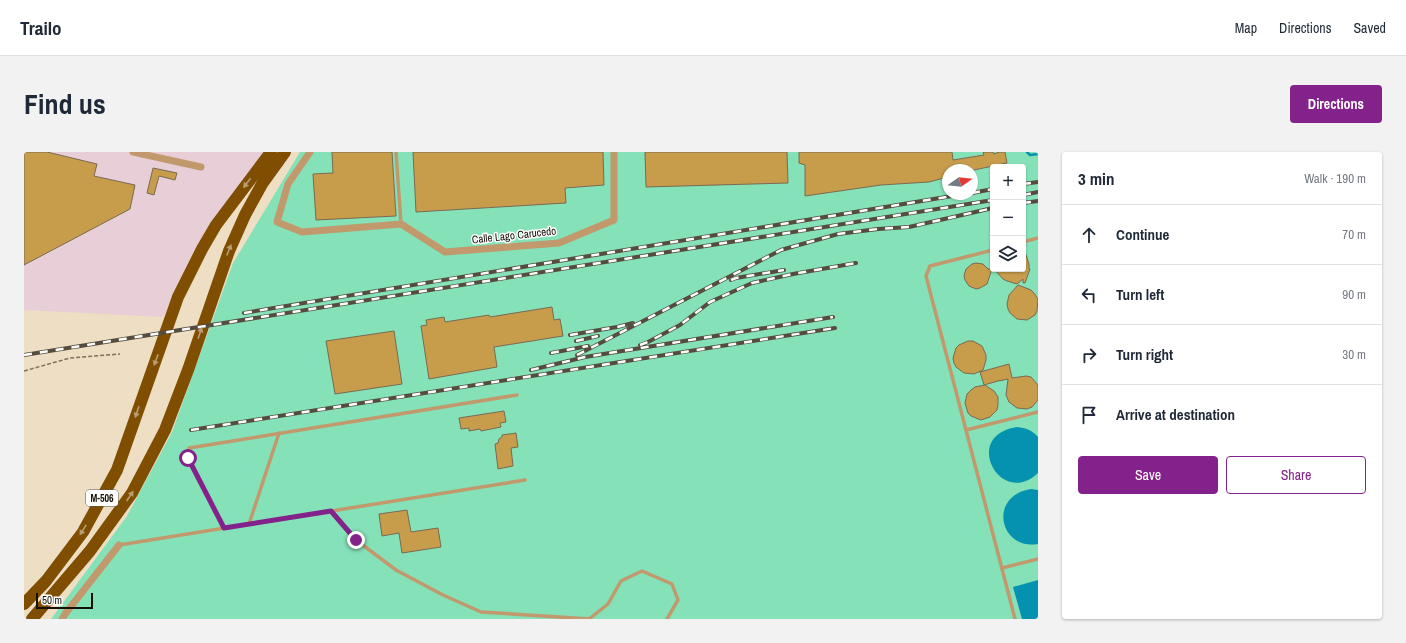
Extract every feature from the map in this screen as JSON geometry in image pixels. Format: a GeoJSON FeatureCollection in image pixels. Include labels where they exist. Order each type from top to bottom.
{"type":"FeatureCollection","features":[{"type":"Feature","properties":{"kind":"highway","name":"M-506"},"geometry":{"type":"LineString","coordinates":[[24,604],[46,581],[83,532],[117,470],[178,297],[216,225],[271,152]]}},
{"type":"Feature","properties":{"kind":"highway","name":"M-506"},"geometry":{"type":"LineString","coordinates":[[34,617],[90,551],[132,494],[165,430],[188,370],[229,251],[244,215],[262,184],[285,152]]}},
{"type":"Feature","properties":{"kind":"street"},"geometry":{"type":"LineString","coordinates":[[133,152],[201,167]]}},
{"type":"Feature","properties":{"kind":"street"},"geometry":{"type":"LineString","coordinates":[[310,152],[288,184],[277,222],[302,232],[401,224]]}},
{"type":"Feature","properties":{"kind":"street","name":"Calle Lago Carucedo"},"geometry":{"type":"LineString","coordinates":[[401,224],[445,252],[559,242],[614,220],[614,152]]}},
{"type":"Feature","properties":{"kind":"street"},"geometry":{"type":"LineString","coordinates":[[62,619],[119,545]]}},
{"type":"Feature","properties":{"kind":"lane"},"geometry":{"type":"LineString","coordinates":[[396,152],[401,224]]}},
{"type":"Feature","properties":{"kind":"lane"},"geometry":{"type":"LineString","coordinates":[[1026,241],[1038,238]]}},
{"type":"Feature","properties":{"kind":"lane"},"geometry":{"type":"LineString","coordinates":[[990,251],[930,266],[926,276],[1015,619]]}},
{"type":"Feature","properties":{"kind":"lane"},"geometry":{"type":"LineString","coordinates":[[224,528],[188,458],[189,448],[517,396]]}},
{"type":"Feature","properties":{"kind":"lane"},"geometry":{"type":"LineString","coordinates":[[966,430],[1038,412]]}},
{"type":"Feature","properties":{"kind":"lane"},"geometry":{"type":"LineString","coordinates":[[249,524],[279,433]]}},
{"type":"Feature","properties":{"kind":"lane"},"geometry":{"type":"LineString","coordinates":[[119,545],[525,480]]}},
{"type":"Feature","properties":{"kind":"lane"},"geometry":{"type":"LineString","coordinates":[[331,511],[356,540],[396,570],[443,595],[481,612],[590,619],[608,604],[621,581],[642,571],[672,584],[678,600],[667,619]]}},
{"type":"Feature","properties":{"kind":"lane"},"geometry":{"type":"LineString","coordinates":[[1002,568],[1038,559]]}},
{"type":"Feature","properties":{"kind":"lane"},"geometry":{"type":"LineString","coordinates":[[24,600],[46,581]]}},
{"type":"Feature","properties":{"kind":"path"},"geometry":{"type":"LineString","coordinates":[[24,371],[70,358],[120,354]]}},
{"type":"Feature","properties":{"kind":"shaded area"},"geometry":{"type":"Polygon","coordinates":[[[24,152],[268,152],[193,252],[163,317],[24,310],[24,152]]]}},
{"type":"Feature","properties":{"kind":"green space"},"geometry":{"type":"Polygon","coordinates":[[[300,152],[1038,152],[1038,619],[51,619],[127,516],[172,432],[233,263],[300,152]]]}},
{"type":"Feature","properties":{"kind":"water"},"geometry":{"type":"Polygon","coordinates":[[[1017,427],[1029,430],[1038,437],[1038,473],[1024,482],[1011,482],[1000,476],[992,466],[989,455],[991,443],[1000,433],[1017,427]]]}},
{"type":"Feature","properties":{"kind":"water"},"geometry":{"type":"Polygon","coordinates":[[[1031,489],[1038,490],[1038,544],[1025,544],[1015,539],[1007,532],[1004,522],[1004,511],[1008,502],[1017,494],[1031,489]]]}},
{"type":"Feature","properties":{"kind":"water"},"geometry":{"type":"Polygon","coordinates":[[[1038,580],[1038,619],[1022,619],[1013,587],[1038,580]]]}},
{"type":"Feature","properties":{"kind":"building"},"geometry":{"type":"Polygon","coordinates":[[[24,152],[47,152],[97,164],[94,176],[135,185],[130,209],[24,265],[24,152]]]}},
{"type":"Feature","properties":{"kind":"building"},"geometry":{"type":"Polygon","coordinates":[[[332,152],[392,152],[396,216],[316,220],[313,174],[333,173],[332,152]]]}},
{"type":"Feature","properties":{"kind":"building"},"geometry":{"type":"Polygon","coordinates":[[[413,152],[603,152],[604,185],[565,188],[566,203],[416,212],[413,152]]]}},
{"type":"Feature","properties":{"kind":"building"},"geometry":{"type":"Polygon","coordinates":[[[645,152],[787,152],[788,183],[646,187],[645,152]]]}},
{"type":"Feature","properties":{"kind":"building"},"geometry":{"type":"Polygon","coordinates":[[[799,152],[952,152],[953,160],[984,155],[983,152],[993,152],[994,154],[1005,152],[1007,163],[990,164],[990,167],[978,169],[978,164],[942,164],[942,179],[929,182],[881,185],[805,196],[805,165],[799,163],[799,152]]]}},
{"type":"Feature","properties":{"kind":"building"},"geometry":{"type":"Polygon","coordinates":[[[153,168],[177,173],[175,180],[159,176],[154,195],[147,193],[153,168]]]}},
{"type":"Feature","properties":{"kind":"building"},"geometry":{"type":"Polygon","coordinates":[[[1026,255],[1030,269],[1025,283],[1023,283],[1023,279],[1017,284],[1003,279],[997,272],[1026,272],[1026,255]]]}},
{"type":"Feature","properties":{"kind":"building"},"geometry":{"type":"Polygon","coordinates":[[[972,264],[983,264],[990,269],[991,272],[987,284],[976,289],[969,286],[964,276],[966,269],[972,264]]]}},
{"type":"Feature","properties":{"kind":"building"},"geometry":{"type":"Polygon","coordinates":[[[1018,285],[1031,290],[1038,299],[1037,311],[1035,315],[1027,320],[1017,319],[1008,309],[1007,304],[1009,295],[1018,285]]]}},
{"type":"Feature","properties":{"kind":"building"},"geometry":{"type":"Polygon","coordinates":[[[552,307],[554,320],[560,319],[563,336],[494,347],[497,367],[429,379],[421,326],[427,325],[426,320],[444,317],[445,322],[489,315],[490,317],[552,307]]]}},
{"type":"Feature","properties":{"kind":"building"},"geometry":{"type":"Polygon","coordinates":[[[394,331],[402,384],[335,394],[326,341],[394,331]]]}},
{"type":"Feature","properties":{"kind":"building"},"geometry":{"type":"Polygon","coordinates":[[[968,341],[973,341],[982,346],[986,355],[983,370],[974,374],[964,373],[956,367],[953,358],[956,348],[968,341]]]}},
{"type":"Feature","properties":{"kind":"building"},"geometry":{"type":"Polygon","coordinates":[[[1009,364],[1012,378],[1026,376],[1031,377],[1038,385],[1038,400],[1032,407],[1027,409],[1017,408],[1009,402],[1006,395],[1008,379],[998,380],[984,385],[980,372],[1009,364]]]}},
{"type":"Feature","properties":{"kind":"building"},"geometry":{"type":"Polygon","coordinates":[[[985,385],[994,391],[998,397],[998,405],[997,410],[990,417],[981,420],[971,416],[968,413],[965,403],[967,394],[971,390],[975,387],[985,385]]]}},
{"type":"Feature","properties":{"kind":"building"},"geometry":{"type":"Polygon","coordinates":[[[504,411],[506,422],[500,423],[501,427],[481,431],[480,429],[469,431],[469,428],[461,429],[459,418],[504,411]]]}},
{"type":"Feature","properties":{"kind":"building"},"geometry":{"type":"Polygon","coordinates":[[[516,433],[518,447],[511,448],[513,466],[498,469],[495,444],[498,443],[502,435],[516,433]]]}},
{"type":"Feature","properties":{"kind":"building"},"geometry":{"type":"Polygon","coordinates":[[[407,510],[411,532],[438,528],[441,547],[402,553],[399,533],[382,536],[379,514],[407,510]]]}},
{"type":"Feature","properties":{"kind":"waterway"},"geometry":{"type":"LineString","coordinates":[[1027,152],[1030,155],[1038,154]]}},
{"type":"Feature","properties":{"kind":"railway"},"geometry":{"type":"LineString","coordinates":[[1026,184],[1038,182]]}},
{"type":"Feature","properties":{"kind":"railway"},"geometry":{"type":"LineString","coordinates":[[978,192],[990,190]]}},
{"type":"Feature","properties":{"kind":"railway"},"geometry":{"type":"LineString","coordinates":[[1026,194],[1038,192]]}},
{"type":"Feature","properties":{"kind":"railway"},"geometry":{"type":"LineString","coordinates":[[244,313],[942,198]]}},
{"type":"Feature","properties":{"kind":"railway"},"geometry":{"type":"LineString","coordinates":[[24,355],[990,200]]}},
{"type":"Feature","properties":{"kind":"railway"},"geometry":{"type":"LineString","coordinates":[[1026,203],[1038,201]]}},
{"type":"Feature","properties":{"kind":"railway"},"geometry":{"type":"LineString","coordinates":[[577,355],[781,250],[838,234],[909,227],[990,209]]}},
{"type":"Feature","properties":{"kind":"railway"},"geometry":{"type":"LineString","coordinates":[[640,345],[680,325],[710,302],[752,283],[856,263]]}},
{"type":"Feature","properties":{"kind":"railway"},"geometry":{"type":"LineString","coordinates":[[731,280],[784,270]]}},
{"type":"Feature","properties":{"kind":"railway"},"geometry":{"type":"LineString","coordinates":[[531,370],[585,357],[833,317]]}},
{"type":"Feature","properties":{"kind":"railway"},"geometry":{"type":"LineString","coordinates":[[570,335],[633,323]]}},
{"type":"Feature","properties":{"kind":"railway"},"geometry":{"type":"LineString","coordinates":[[191,430],[835,328]]}},
{"type":"Feature","properties":{"kind":"railway"},"geometry":{"type":"LineString","coordinates":[[576,341],[598,336]]}},
{"type":"Feature","properties":{"kind":"railway"},"geometry":{"type":"LineString","coordinates":[[551,353],[588,346]]}},
{"type":"Feature","properties":{"kind":"route"},"geometry":{"type":"LineString","coordinates":[[188,458],[224,528],[331,511],[356,540]]}}]}
